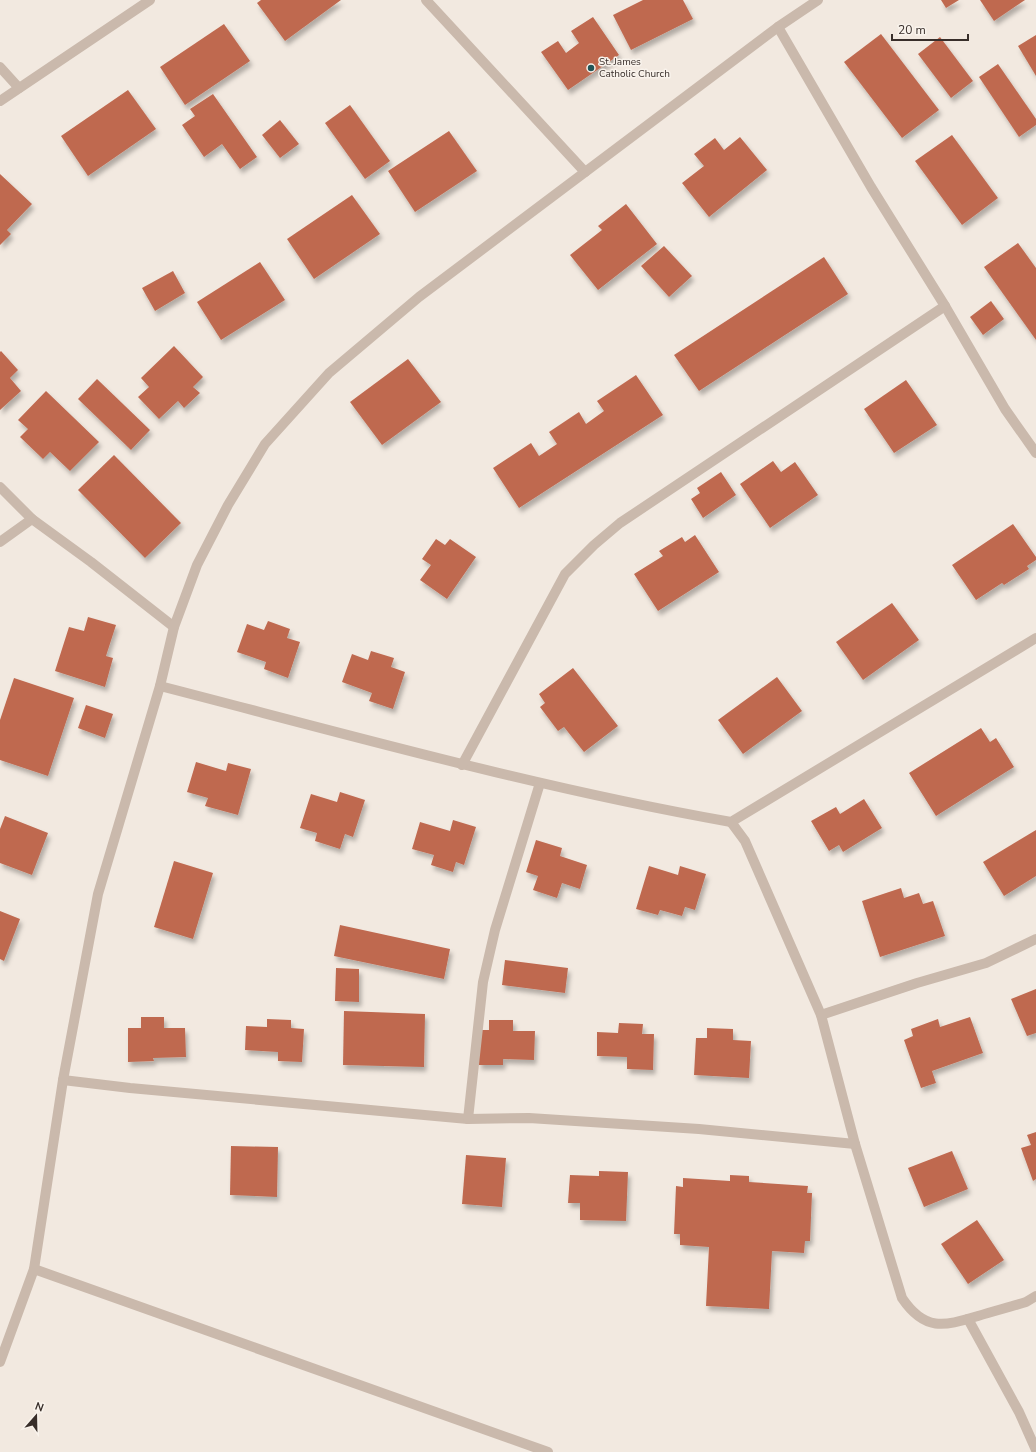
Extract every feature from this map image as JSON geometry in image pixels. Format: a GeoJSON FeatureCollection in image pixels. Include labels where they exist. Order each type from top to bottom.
{"type":"FeatureCollection","features":[{"type":"Feature","properties":{"kind":"street"},"geometry":{"type":"LineString","coordinates":[[0,101],[150,0]]}},
{"type":"Feature","properties":{"kind":"street"},"geometry":{"type":"LineString","coordinates":[[426,0],[585,172]]}},
{"type":"Feature","properties":{"kind":"street"},"geometry":{"type":"LineString","coordinates":[[0,1362],[34,1269],[63,1080],[98,894],[160,686],[174,627],[197,565],[228,505],[265,444],[328,373],[419,297],[778,27],[818,0]]}},
{"type":"Feature","properties":{"kind":"street"},"geometry":{"type":"LineString","coordinates":[[778,27],[871,187],[945,306],[1005,409],[1036,453]]}},
{"type":"Feature","properties":{"kind":"street"},"geometry":{"type":"LineString","coordinates":[[0,67],[19,88]]}},
{"type":"Feature","properties":{"kind":"street"},"geometry":{"type":"LineString","coordinates":[[462,765],[565,574],[594,545],[626,518],[945,306]]}},
{"type":"Feature","properties":{"kind":"street"},"geometry":{"type":"LineString","coordinates":[[0,486],[32,519],[91,562],[174,627]]}},
{"type":"Feature","properties":{"kind":"street"},"geometry":{"type":"LineString","coordinates":[[0,542],[32,519]]}},
{"type":"Feature","properties":{"kind":"street"},"geometry":{"type":"LineString","coordinates":[[731,822],[1036,638]]}},
{"type":"Feature","properties":{"kind":"street"},"geometry":{"type":"LineString","coordinates":[[160,686],[462,765],[540,783],[731,822],[745,840],[821,1015],[855,1144],[902,1298],[910,1310],[920,1318],[934,1324],[952,1324],[1026,1302],[1036,1296]]}},
{"type":"Feature","properties":{"kind":"street"},"geometry":{"type":"LineString","coordinates":[[468,1119],[483,982],[495,930],[540,783]]}},
{"type":"Feature","properties":{"kind":"street"},"geometry":{"type":"LineString","coordinates":[[821,1015],[917,983],[986,963],[1036,940]]}},
{"type":"Feature","properties":{"kind":"street"},"geometry":{"type":"LineString","coordinates":[[63,1080],[468,1119],[529,1118],[699,1129],[855,1144]]}},
{"type":"Feature","properties":{"kind":"street"},"geometry":{"type":"LineString","coordinates":[[34,1269],[548,1452]]}},
{"type":"Feature","properties":{"kind":"street"},"geometry":{"type":"LineString","coordinates":[[968,1319],[1019,1412],[1036,1450]]}},
{"type":"Feature","properties":{"kind":"building"},"geometry":{"type":"Polygon","coordinates":[[[261,0],[341,0],[285,41],[257,3],[261,0]]]}},
{"type":"Feature","properties":{"kind":"building"},"geometry":{"type":"Polygon","coordinates":[[[643,0],[683,0],[693,19],[631,50],[613,15],[643,0]]]}},
{"type":"Feature","properties":{"kind":"building"},"geometry":{"type":"Polygon","coordinates":[[[941,0],[959,0],[946,8],[941,0]]]}},
{"type":"Feature","properties":{"kind":"building"},"geometry":{"type":"Polygon","coordinates":[[[980,0],[1025,0],[994,21],[980,0]]]}},
{"type":"Feature","properties":{"kind":"building"},"geometry":{"type":"Polygon","coordinates":[[[593,17],[619,55],[568,90],[541,52],[558,41],[566,53],[579,43],[571,31],[593,17]]]}},
{"type":"Feature","properties":{"kind":"building"},"geometry":{"type":"Polygon","coordinates":[[[224,24],[250,61],[185,105],[160,67],[224,24]]]}},
{"type":"Feature","properties":{"kind":"building"},"geometry":{"type":"Polygon","coordinates":[[[881,34],[939,110],[902,138],[844,62],[881,34]]]}},
{"type":"Feature","properties":{"kind":"building"},"geometry":{"type":"Polygon","coordinates":[[[1036,35],[1036,76],[1018,46],[1036,35]]]}},
{"type":"Feature","properties":{"kind":"building"},"geometry":{"type":"Polygon","coordinates":[[[940,37],[973,81],[951,98],[918,54],[940,37]]]}},
{"type":"Feature","properties":{"kind":"building"},"geometry":{"type":"Polygon","coordinates":[[[998,64],[1036,119],[1036,125],[1019,137],[979,77],[998,64]]]}},
{"type":"Feature","properties":{"kind":"building"},"geometry":{"type":"Polygon","coordinates":[[[128,90],[156,129],[88,176],[61,136],[128,90]]]}},
{"type":"Feature","properties":{"kind":"building"},"geometry":{"type":"Polygon","coordinates":[[[213,94],[257,157],[240,169],[222,144],[204,157],[182,125],[195,116],[190,109],[213,94]]]}},
{"type":"Feature","properties":{"kind":"building"},"geometry":{"type":"Polygon","coordinates":[[[350,105],[390,161],[365,179],[325,123],[350,105]]]}},
{"type":"Feature","properties":{"kind":"building"},"geometry":{"type":"Polygon","coordinates":[[[280,120],[299,144],[280,158],[262,135],[280,120]]]}},
{"type":"Feature","properties":{"kind":"building"},"geometry":{"type":"Polygon","coordinates":[[[449,131],[477,171],[415,212],[388,171],[449,131]]]}},
{"type":"Feature","properties":{"kind":"building"},"geometry":{"type":"Polygon","coordinates":[[[952,135],[998,198],[962,225],[915,161],[952,135]]]}},
{"type":"Feature","properties":{"kind":"building"},"geometry":{"type":"Polygon","coordinates":[[[740,137],[767,170],[709,217],[682,183],[704,166],[694,154],[715,138],[724,150],[740,137]]]}},
{"type":"Feature","properties":{"kind":"building"},"geometry":{"type":"Polygon","coordinates":[[[0,174],[32,204],[7,230],[11,234],[0,245],[0,174]]]}},
{"type":"Feature","properties":{"kind":"building"},"geometry":{"type":"Polygon","coordinates":[[[352,195],[380,234],[314,279],[287,239],[352,195]]]}},
{"type":"Feature","properties":{"kind":"building"},"geometry":{"type":"Polygon","coordinates":[[[626,204],[657,244],[598,290],[570,255],[602,230],[598,226],[626,204]]]}},
{"type":"Feature","properties":{"kind":"building"},"geometry":{"type":"Polygon","coordinates":[[[1018,243],[1036,268],[1036,340],[984,267],[1018,243]]]}},
{"type":"Feature","properties":{"kind":"building"},"geometry":{"type":"Polygon","coordinates":[[[664,246],[692,276],[669,297],[641,266],[664,246]]]}},
{"type":"Feature","properties":{"kind":"building"},"geometry":{"type":"Polygon","coordinates":[[[824,257],[848,294],[699,391],[674,355],[824,257]]]}},
{"type":"Feature","properties":{"kind":"building"},"geometry":{"type":"Polygon","coordinates":[[[260,262],[285,300],[221,340],[197,302],[260,262]]]}},
{"type":"Feature","properties":{"kind":"building"},"geometry":{"type":"Polygon","coordinates":[[[173,271],[185,293],[155,311],[142,288],[173,271]]]}},
{"type":"Feature","properties":{"kind":"building"},"geometry":{"type":"Polygon","coordinates":[[[991,301],[1004,319],[983,335],[970,317],[991,301]]]}},
{"type":"Feature","properties":{"kind":"building"},"geometry":{"type":"Polygon","coordinates":[[[174,346],[203,377],[193,387],[200,393],[184,408],[178,401],[159,419],[138,397],[149,387],[141,378],[174,346]]]}},
{"type":"Feature","properties":{"kind":"building"},"geometry":{"type":"Polygon","coordinates":[[[1,351],[18,370],[10,378],[21,391],[0,410],[0,352],[1,351]]]}},
{"type":"Feature","properties":{"kind":"building"},"geometry":{"type":"Polygon","coordinates":[[[408,359],[441,402],[382,445],[350,402],[408,359]]]}},
{"type":"Feature","properties":{"kind":"building"},"geometry":{"type":"Polygon","coordinates":[[[636,375],[663,415],[519,508],[493,468],[531,443],[539,456],[557,444],[549,432],[579,412],[586,424],[604,411],[597,401],[636,375]]]}},
{"type":"Feature","properties":{"kind":"building"},"geometry":{"type":"Polygon","coordinates":[[[97,379],[150,430],[131,450],[78,399],[97,379]]]}},
{"type":"Feature","properties":{"kind":"building"},"geometry":{"type":"Polygon","coordinates":[[[906,380],[937,425],[894,453],[864,409],[906,380]]]}},
{"type":"Feature","properties":{"kind":"building"},"geometry":{"type":"Polygon","coordinates":[[[46,391],[99,442],[70,471],[50,452],[43,459],[20,437],[28,429],[18,420],[46,391]]]}},
{"type":"Feature","properties":{"kind":"building"},"geometry":{"type":"Polygon","coordinates":[[[114,455],[181,523],[145,558],[78,490],[114,455]]]}},
{"type":"Feature","properties":{"kind":"building"},"geometry":{"type":"Polygon","coordinates":[[[773,461],[781,472],[795,462],[818,495],[770,528],[740,484],[773,461]]]}},
{"type":"Feature","properties":{"kind":"building"},"geometry":{"type":"Polygon","coordinates":[[[721,472],[736,495],[703,518],[691,499],[700,493],[697,488],[721,472]]]}},
{"type":"Feature","properties":{"kind":"building"},"geometry":{"type":"Polygon","coordinates":[[[1013,524],[1036,557],[1036,560],[1027,566],[1029,569],[1004,585],[1002,583],[976,600],[952,565],[1013,524]]]}},
{"type":"Feature","properties":{"kind":"building"},"geometry":{"type":"Polygon","coordinates":[[[695,535],[719,572],[658,611],[634,574],[663,556],[659,551],[682,537],[685,542],[695,535]]]}},
{"type":"Feature","properties":{"kind":"building"},"geometry":{"type":"Polygon","coordinates":[[[436,539],[445,545],[450,539],[476,557],[447,599],[420,580],[431,565],[422,559],[436,539]]]}},
{"type":"Feature","properties":{"kind":"building"},"geometry":{"type":"Polygon","coordinates":[[[892,603],[919,640],[863,680],[836,642],[892,603]]]}},
{"type":"Feature","properties":{"kind":"building"},"geometry":{"type":"Polygon","coordinates":[[[88,617],[116,625],[106,656],[113,658],[105,687],[55,671],[69,627],[84,631],[88,617]]]}},
{"type":"Feature","properties":{"kind":"building"},"geometry":{"type":"Polygon","coordinates":[[[268,621],[290,629],[287,638],[300,642],[288,678],[264,669],[266,662],[237,652],[247,624],[264,630],[268,621]]]}},
{"type":"Feature","properties":{"kind":"building"},"geometry":{"type":"Polygon","coordinates":[[[371,651],[394,658],[391,667],[405,672],[393,709],[369,701],[372,693],[342,682],[352,654],[368,660],[371,651]]]}},
{"type":"Feature","properties":{"kind":"building"},"geometry":{"type":"Polygon","coordinates":[[[573,668],[618,726],[584,752],[564,727],[558,731],[540,707],[545,703],[539,694],[573,668]]]}},
{"type":"Feature","properties":{"kind":"building"},"geometry":{"type":"Polygon","coordinates":[[[777,677],[802,711],[743,754],[718,720],[777,677]]]}},
{"type":"Feature","properties":{"kind":"building"},"geometry":{"type":"Polygon","coordinates":[[[14,678],[74,698],[48,776],[0,760],[0,720],[14,678]]]}},
{"type":"Feature","properties":{"kind":"building"},"geometry":{"type":"Polygon","coordinates":[[[86,705],[113,714],[105,738],[78,728],[86,705]]]}},
{"type":"Feature","properties":{"kind":"building"},"geometry":{"type":"Polygon","coordinates":[[[981,728],[990,742],[996,738],[1014,767],[936,816],[909,773],[981,728]]]}},
{"type":"Feature","properties":{"kind":"building"},"geometry":{"type":"Polygon","coordinates":[[[196,762],[226,771],[228,763],[251,769],[238,815],[205,806],[208,798],[187,792],[196,762]]]}},
{"type":"Feature","properties":{"kind":"building"},"geometry":{"type":"Polygon","coordinates":[[[340,792],[365,800],[353,837],[345,834],[340,849],[315,841],[317,833],[300,828],[311,794],[337,802],[340,792]]]}},
{"type":"Feature","properties":{"kind":"building"},"geometry":{"type":"Polygon","coordinates":[[[864,799],[882,828],[843,852],[839,845],[829,851],[811,821],[836,807],[840,814],[864,799]]]}},
{"type":"Feature","properties":{"kind":"building"},"geometry":{"type":"Polygon","coordinates":[[[5,816],[48,833],[32,875],[0,863],[0,829],[5,816]]]}},
{"type":"Feature","properties":{"kind":"building"},"geometry":{"type":"Polygon","coordinates":[[[453,820],[476,827],[464,865],[456,862],[453,872],[431,865],[434,855],[412,849],[420,822],[450,831],[453,820]]]}},
{"type":"Feature","properties":{"kind":"building"},"geometry":{"type":"Polygon","coordinates":[[[1036,830],[1036,876],[1004,896],[983,862],[1036,830]]]}},
{"type":"Feature","properties":{"kind":"building"},"geometry":{"type":"Polygon","coordinates":[[[536,840],[562,848],[560,856],[587,865],[580,889],[562,883],[557,898],[533,890],[538,876],[526,872],[536,840]]]}},
{"type":"Feature","properties":{"kind":"building"},"geometry":{"type":"Polygon","coordinates":[[[174,861],[213,873],[193,939],[154,927],[174,861]]]}},
{"type":"Feature","properties":{"kind":"building"},"geometry":{"type":"Polygon","coordinates":[[[649,866],[678,875],[680,866],[706,874],[695,910],[685,907],[682,916],[660,910],[658,915],[636,909],[649,866]]]}},
{"type":"Feature","properties":{"kind":"building"},"geometry":{"type":"Polygon","coordinates":[[[901,888],[904,898],[919,893],[923,904],[933,901],[945,936],[880,957],[862,901],[901,888]]]}},
{"type":"Feature","properties":{"kind":"building"},"geometry":{"type":"Polygon","coordinates":[[[0,911],[20,919],[4,961],[0,959],[0,911]]]}},
{"type":"Feature","properties":{"kind":"building"},"geometry":{"type":"Polygon","coordinates":[[[340,925],[450,949],[444,979],[334,956],[340,925]]]}},
{"type":"Feature","properties":{"kind":"building"},"geometry":{"type":"Polygon","coordinates":[[[505,960],[568,968],[565,993],[502,985],[505,960]]]}},
{"type":"Feature","properties":{"kind":"building"},"geometry":{"type":"Polygon","coordinates":[[[336,968],[359,969],[359,1002],[335,1001],[336,968]]]}},
{"type":"Feature","properties":{"kind":"building"},"geometry":{"type":"Polygon","coordinates":[[[1036,989],[1036,1033],[1027,1036],[1011,999],[1036,989]]]}},
{"type":"Feature","properties":{"kind":"building"},"geometry":{"type":"Polygon","coordinates":[[[344,1011],[425,1014],[424,1067],[343,1065],[344,1011]]]}},
{"type":"Feature","properties":{"kind":"building"},"geometry":{"type":"Polygon","coordinates":[[[141,1017],[164,1017],[164,1028],[185,1028],[186,1057],[153,1058],[154,1061],[128,1062],[128,1028],[141,1028],[141,1017]]]}},
{"type":"Feature","properties":{"kind":"building"},"geometry":{"type":"Polygon","coordinates":[[[970,1017],[983,1053],[932,1071],[936,1083],[921,1088],[904,1040],[913,1036],[911,1029],[938,1019],[940,1027],[970,1017]]]}},
{"type":"Feature","properties":{"kind":"building"},"geometry":{"type":"Polygon","coordinates":[[[267,1019],[291,1020],[291,1028],[304,1029],[302,1062],[278,1061],[278,1052],[245,1050],[246,1026],[267,1027],[267,1019]]]}},
{"type":"Feature","properties":{"kind":"building"},"geometry":{"type":"Polygon","coordinates":[[[489,1020],[513,1020],[513,1031],[535,1031],[534,1060],[503,1059],[503,1065],[479,1065],[479,1030],[489,1030],[489,1020]]]}},
{"type":"Feature","properties":{"kind":"building"},"geometry":{"type":"Polygon","coordinates":[[[619,1023],[643,1024],[642,1034],[654,1034],[653,1070],[627,1069],[627,1057],[597,1056],[597,1032],[618,1033],[619,1023]]]}},
{"type":"Feature","properties":{"kind":"building"},"geometry":{"type":"Polygon","coordinates":[[[707,1028],[733,1029],[733,1040],[751,1041],[749,1078],[694,1075],[696,1038],[707,1038],[707,1028]]]}},
{"type":"Feature","properties":{"kind":"building"},"geometry":{"type":"Polygon","coordinates":[[[1036,1132],[1036,1179],[1033,1181],[1021,1148],[1031,1145],[1027,1135],[1036,1132]]]}},
{"type":"Feature","properties":{"kind":"building"},"geometry":{"type":"Polygon","coordinates":[[[231,1146],[278,1147],[277,1197],[230,1195],[231,1146]]]}},
{"type":"Feature","properties":{"kind":"building"},"geometry":{"type":"Polygon","coordinates":[[[952,1151],[968,1189],[924,1207],[908,1168],[952,1151]]]}},
{"type":"Feature","properties":{"kind":"building"},"geometry":{"type":"Polygon","coordinates":[[[466,1155],[506,1158],[502,1207],[462,1204],[466,1155]]]}},
{"type":"Feature","properties":{"kind":"building"},"geometry":{"type":"Polygon","coordinates":[[[599,1171],[628,1172],[626,1221],[580,1220],[580,1203],[568,1203],[570,1175],[599,1176],[599,1171]]]}},
{"type":"Feature","properties":{"kind":"building"},"geometry":{"type":"Polygon","coordinates":[[[730,1175],[749,1176],[749,1182],[808,1186],[807,1193],[812,1193],[810,1241],[805,1241],[804,1253],[772,1251],[769,1309],[706,1306],[709,1247],[680,1245],[680,1234],[674,1234],[676,1186],[683,1187],[683,1178],[730,1181],[730,1175]]]}},
{"type":"Feature","properties":{"kind":"building"},"geometry":{"type":"Polygon","coordinates":[[[977,1220],[1004,1260],[968,1284],[941,1244],[977,1220]]]}},
{"type":"Feature","properties":{"kind":"place","name":"St. James Catholic Church"},"geometry":{"type":"Point","coordinates":[591,68]}}]}
